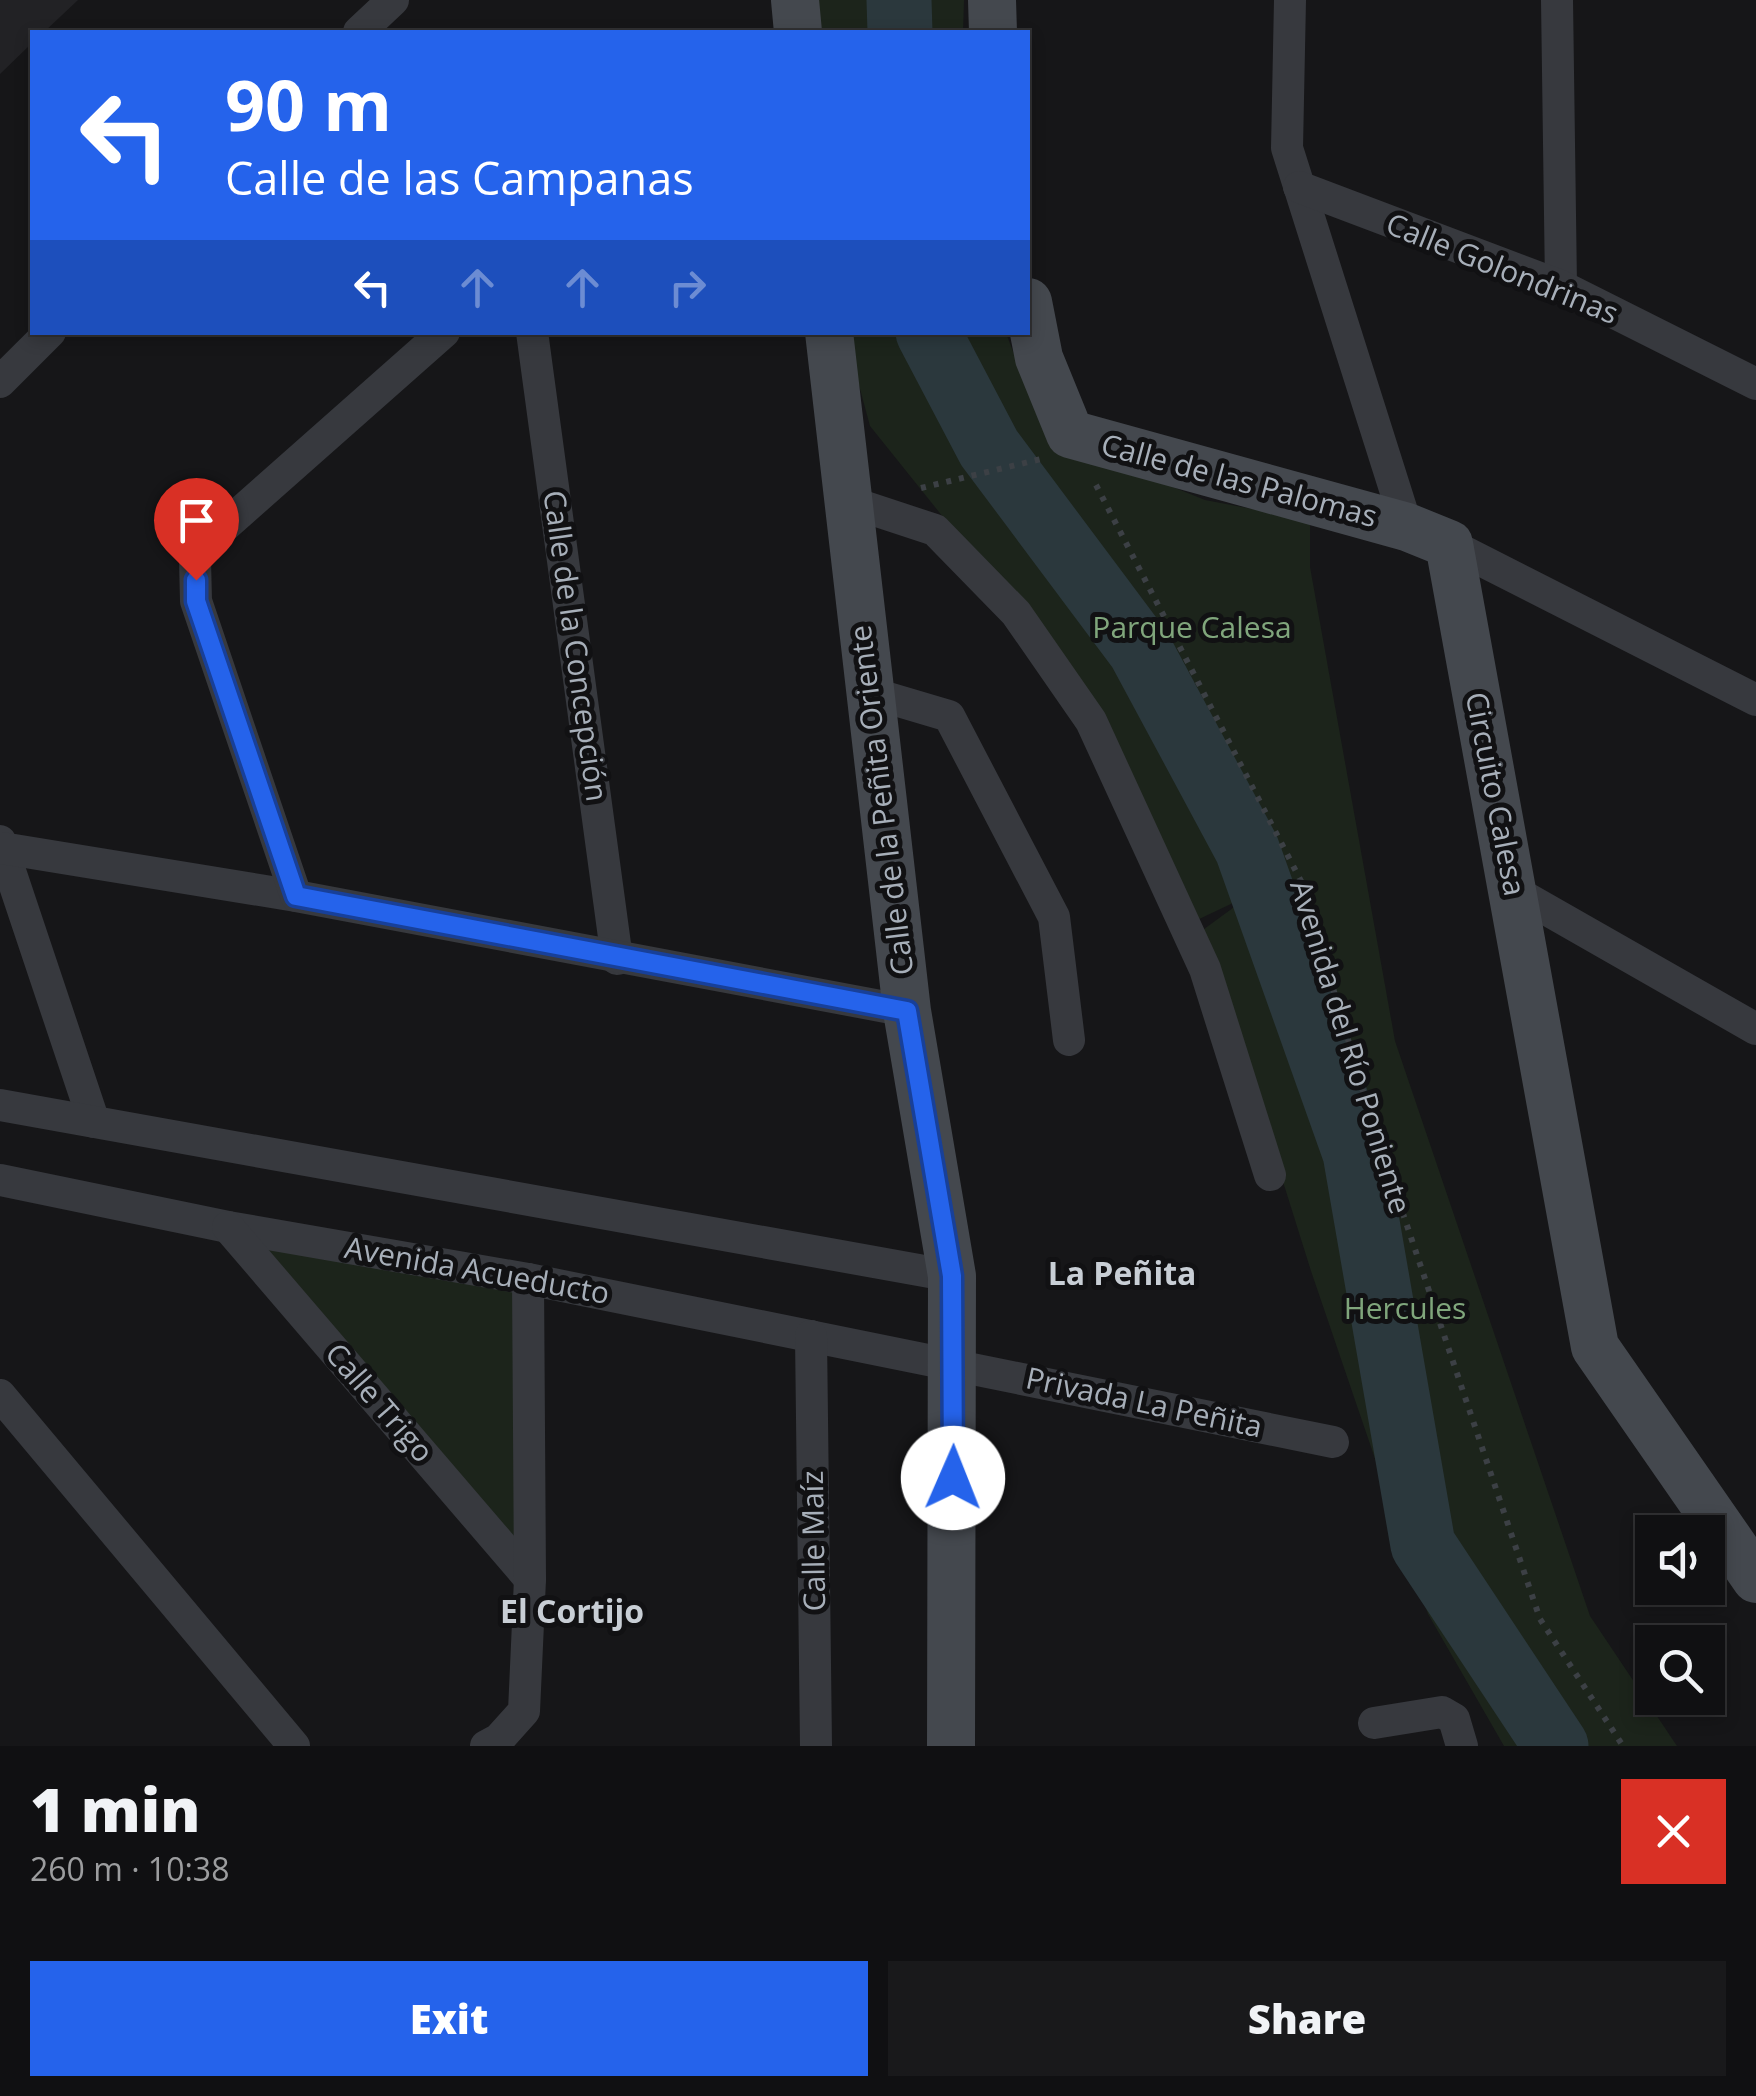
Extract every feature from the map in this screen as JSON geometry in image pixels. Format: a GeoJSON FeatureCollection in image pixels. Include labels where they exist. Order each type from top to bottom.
{"type":"FeatureCollection","features":[{"type":"Feature","properties":{"kind":"main road"},"geometry":{"type":"LineString","coordinates":[[992,0],[993,30]]}},
{"type":"Feature","properties":{"kind":"main road"},"geometry":{"type":"LineString","coordinates":[[1030,311],[1060,446]]}},
{"type":"Feature","properties":{"kind":"main road","name":"Calle de la Peñita Oriente"},"geometry":{"type":"LineString","coordinates":[[829,335],[907,1011],[952,1276],[951,1746]]}},
{"type":"Feature","properties":{"kind":"main road","name":"Calle de las Palomas"},"geometry":{"type":"LineString","coordinates":[[1060,446],[1428,536]]}},
{"type":"Feature","properties":{"kind":"main road","name":"Circuito Calesa"},"geometry":{"type":"LineString","coordinates":[[1428,536],[1514,891],[1595,1347],[1756,1579]]}},
{"type":"Feature","properties":{"kind":"street"},"geometry":{"type":"LineString","coordinates":[[362,30],[393,0]]}},
{"type":"Feature","properties":{"kind":"street","name":"Circuito Calesa"},"geometry":{"type":"LineString","coordinates":[[1290,0],[1287,148],[1428,536]]}},
{"type":"Feature","properties":{"kind":"street"},"geometry":{"type":"LineString","coordinates":[[1557,0],[1561,286]]}},
{"type":"Feature","properties":{"kind":"street","name":"Calle Golondrinas"},"geometry":{"type":"LineString","coordinates":[[1299,187],[1561,286],[1756,384]]}},
{"type":"Feature","properties":{"kind":"street"},"geometry":{"type":"LineString","coordinates":[[0,382],[47,335]]}},
{"type":"Feature","properties":{"kind":"street"},"geometry":{"type":"LineString","coordinates":[[296,896],[196,601],[194,560],[218,532],[441,335]]}},
{"type":"Feature","properties":{"kind":"street","name":"Calle de la Concepción"},"geometry":{"type":"LineString","coordinates":[[532,335],[617,960]]}},
{"type":"Feature","properties":{"kind":"street"},"geometry":{"type":"LineString","coordinates":[[846,501],[935,530],[1016,613],[1092,722],[1204,969],[1270,1175]]}},
{"type":"Feature","properties":{"kind":"street","name":"Calle de las Palomas"},"geometry":{"type":"LineString","coordinates":[[1428,536],[1756,700]]}},
{"type":"Feature","properties":{"kind":"street"},"geometry":{"type":"LineString","coordinates":[[868,692],[949,716],[1054,917],[1069,1040]]}},
{"type":"Feature","properties":{"kind":"street"},"geometry":{"type":"LineString","coordinates":[[94,1122],[1,845],[296,896],[617,960],[907,1011]]}},
{"type":"Feature","properties":{"kind":"street"},"geometry":{"type":"LineString","coordinates":[[1514,891],[1756,1029]]}},
{"type":"Feature","properties":{"kind":"street"},"geometry":{"type":"LineString","coordinates":[[0,1105],[952,1276]]}},
{"type":"Feature","properties":{"kind":"street","name":"Avenida Acueducto"},"geometry":{"type":"LineString","coordinates":[[0,1180],[954,1364]]}},
{"type":"Feature","properties":{"kind":"street","name":"Calle Trigo"},"geometry":{"type":"LineString","coordinates":[[228,1227],[530,1579]]}},
{"type":"Feature","properties":{"kind":"street"},"geometry":{"type":"LineString","coordinates":[[486,1746],[499,1739],[524,1710],[530,1579],[528,1279]]}},
{"type":"Feature","properties":{"kind":"street","name":"Calle Maíz"},"geometry":{"type":"LineString","coordinates":[[812,1336],[816,1746]]}},
{"type":"Feature","properties":{"kind":"street","name":"Privada La Peñita"},"geometry":{"type":"LineString","coordinates":[[954,1364],[1333,1442]]}},
{"type":"Feature","properties":{"kind":"street"},"geometry":{"type":"LineString","coordinates":[[0,1395],[294,1746]]}},
{"type":"Feature","properties":{"kind":"street"},"geometry":{"type":"LineString","coordinates":[[1374,1723],[1442,1712],[1454,1718],[1462,1746]]}},
{"type":"Feature","properties":{"kind":"path"},"geometry":{"type":"LineString","coordinates":[[917,488],[1060,446]]}},
{"type":"Feature","properties":{"kind":"path","name":"Avenida del Río Poniente"},"geometry":{"type":"LineString","coordinates":[[1060,446],[1303,885],[1372,1122],[1540,1620],[1623,1746]]}},
{"type":"Feature","properties":{"kind":"shaded area"},"geometry":{"type":"Polygon","coordinates":[[[0,0],[78,0],[46,30],[30,30],[30,45],[0,74],[0,0]]]}},
{"type":"Feature","properties":{"kind":"green space"},"geometry":{"type":"Polygon","coordinates":[[[819,0],[964,0],[963,30],[819,30],[819,0]]]}},
{"type":"Feature","properties":{"kind":"green space"},"geometry":{"type":"Polygon","coordinates":[[[846,335],[1007,335],[1037,415],[1101,458],[1205,500],[1310,520],[1310,567],[1395,1041],[1590,1616],[1635,1683],[1635,1715],[1656,1715],[1677,1746],[1504,1746],[1428,1614],[1311,1271],[1209,946],[1200,932],[1252,894],[1197,920],[947,522],[870,426],[846,335]]]}},
{"type":"Feature","properties":{"kind":"green space"},"geometry":{"type":"Polygon","coordinates":[[[228,1227],[528,1279],[530,1579],[228,1227]]]}},
{"type":"Feature","properties":{"kind":"waterway"},"geometry":{"type":"LineString","coordinates":[[899,0],[900,30]]}},
{"type":"Feature","properties":{"kind":"waterway"},"geometry":{"type":"LineString","coordinates":[[930,335],[989,448],[1140,650],[1247,849],[1355,1153],[1423,1545],[1556,1746]]}},
{"type":"Feature","properties":{"kind":"district","name":"La Peñita"},"geometry":{"type":"Point","coordinates":[1122,1274]}},
{"type":"Feature","properties":{"kind":"district","name":"El Cortijo"},"geometry":{"type":"Point","coordinates":[572,1612]}},
{"type":"Feature","properties":{"kind":"route"},"geometry":{"type":"LineString","coordinates":[[196,580],[196,601],[296,896],[617,960],[907,1011],[952,1276],[953,1478]]}},
{"type":"Feature","properties":{"kind":"park label","name":"Parque Calesa"},"geometry":{"type":"Point","coordinates":[1192,628]}},
{"type":"Feature","properties":{"kind":"park label","name":"Hercules"},"geometry":{"type":"Point","coordinates":[1405,1309]}}]}
